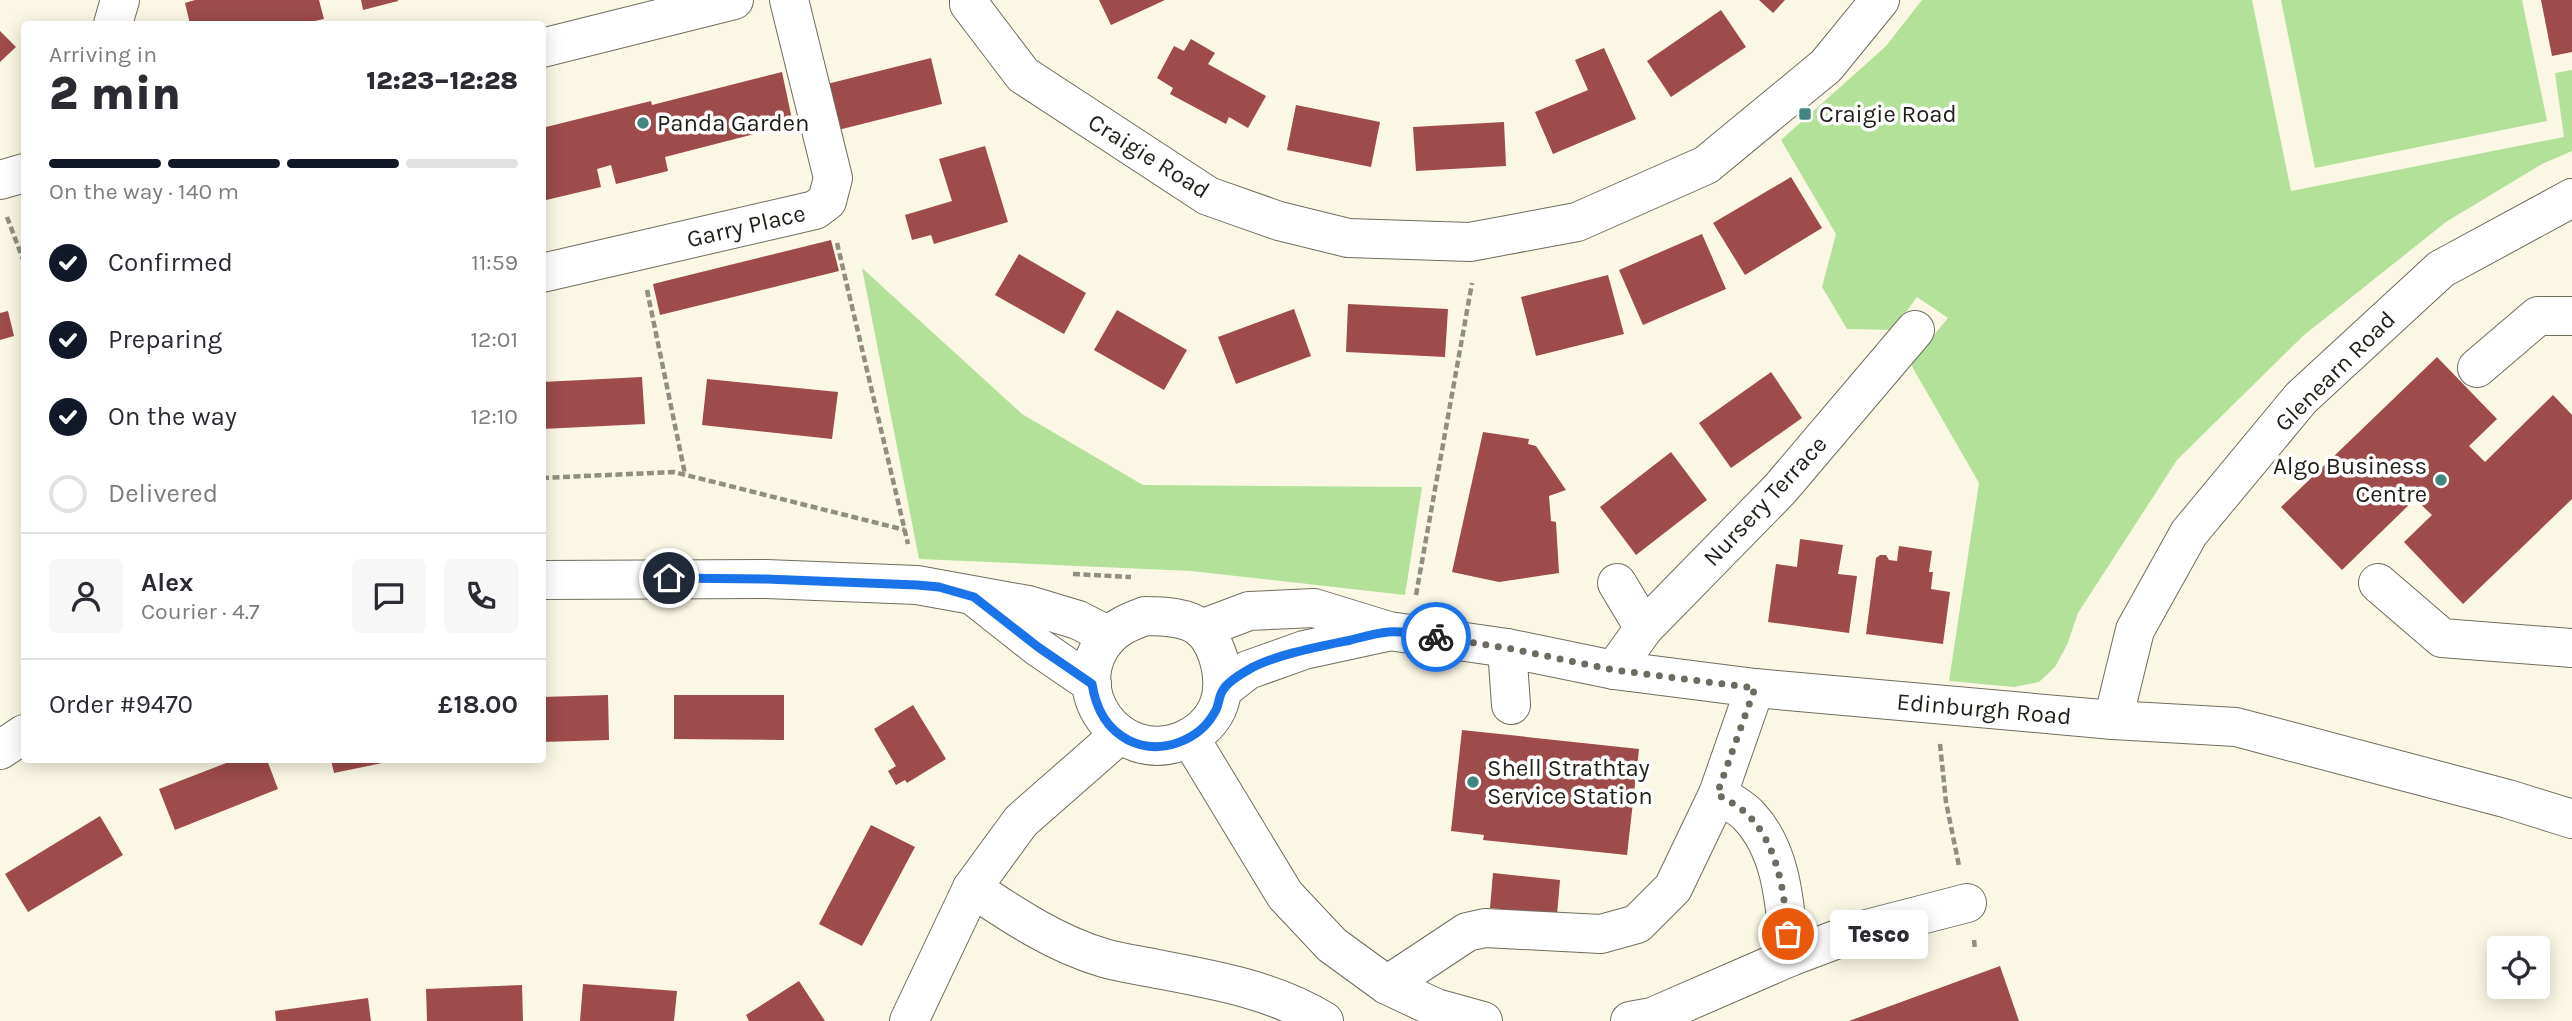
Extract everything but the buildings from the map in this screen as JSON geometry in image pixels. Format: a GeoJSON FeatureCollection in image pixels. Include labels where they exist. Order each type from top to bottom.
{"type":"FeatureCollection","features":[{"type":"Feature","properties":{"kind":"street"},"geometry":{"type":"LineString","coordinates":[[114,21],[120,0]]}},
{"type":"Feature","properties":{"kind":"street"},"geometry":{"type":"LineString","coordinates":[[546,47],[734,0]]}},
{"type":"Feature","properties":{"kind":"street","name":"Garry Place"},"geometry":{"type":"LineString","coordinates":[[546,273],[815,210],[827,201],[833,178],[789,0]]}},
{"type":"Feature","properties":{"kind":"street","name":"Craigie Road"},"geometry":{"type":"LineString","coordinates":[[969,0],[969,4],[1023,75],[1208,196],[1279,221],[1348,239],[1470,242],[1577,222],[1706,165],[1826,66],[1880,0]]}},
{"type":"Feature","properties":{"kind":"street"},"geometry":{"type":"LineString","coordinates":[[2,195],[21,176]]}},
{"type":"Feature","properties":{"kind":"street","name":"Glenearn Road"},"geometry":{"type":"LineString","coordinates":[[2113,720],[2134,630],[2189,533],[2301,398],[2441,269],[2572,198]]}},
{"type":"Feature","properties":{"kind":"street"},"geometry":{"type":"LineString","coordinates":[[2477,368],[2538,316],[2572,316]]}},
{"type":"Feature","properties":{"kind":"street","name":"Nursery Terrace"},"geometry":{"type":"LineString","coordinates":[[1614,670],[1644,628],[1780,489],[1915,330]]}},
{"type":"Feature","properties":{"kind":"street"},"geometry":{"type":"LineString","coordinates":[[546,580],[766,579],[939,587],[974,597],[1028,605],[1078,620],[1109,636]]}},
{"type":"Feature","properties":{"kind":"street"},"geometry":{"type":"LineString","coordinates":[[1617,583],[1644,628]]}},
{"type":"Feature","properties":{"kind":"street"},"geometry":{"type":"LineString","coordinates":[[2378,583],[2442,638],[2572,649]]}},
{"type":"Feature","properties":{"kind":"street"},"geometry":{"type":"LineString","coordinates":[[974,597],[1038,647],[1092,684]]}},
{"type":"Feature","properties":{"kind":"street","name":"Edinburgh Road"},"geometry":{"type":"LineString","coordinates":[[1201,629],[1249,611],[1314,608],[1400,633],[1507,648],[1614,670],[1755,688],[2113,720],[2236,727],[2508,799],[2572,819]]}},
{"type":"Feature","properties":{"kind":"street"},"geometry":{"type":"LineString","coordinates":[[1145,616],[1166,616],[1201,629],[1215,650],[1222,670],[1222,690],[1216,709],[1205,726],[1190,738],[1171,745],[1149,746],[1134,743],[1119,735],[1102,717],[1092,684],[1093,667],[1099,650],[1109,636],[1126,623],[1145,616]]}},
{"type":"Feature","properties":{"kind":"street","name":"Edinburgh Road"},"geometry":{"type":"LineString","coordinates":[[1222,690],[1248,670],[1304,650],[1400,633]]}},
{"type":"Feature","properties":{"kind":"street"},"geometry":{"type":"LineString","coordinates":[[1507,648],[1511,705]]}},
{"type":"Feature","properties":{"kind":"street"},"geometry":{"type":"LineString","coordinates":[[1387,985],[1467,932],[1485,928],[1601,934],[1637,924],[1672,888],[1717,794],[1755,688]]}},
{"type":"Feature","properties":{"kind":"street"},"geometry":{"type":"LineString","coordinates":[[909,1021],[972,888],[1021,821],[1119,735]]}},
{"type":"Feature","properties":{"kind":"street"},"geometry":{"type":"LineString","coordinates":[[0,750],[21,736]]}},
{"type":"Feature","properties":{"kind":"street"},"geometry":{"type":"LineString","coordinates":[[1190,738],[1285,895],[1332,944],[1387,985],[1436,1008],[1482,1021]]}},
{"type":"Feature","properties":{"kind":"street"},"geometry":{"type":"LineString","coordinates":[[1717,794],[1749,816],[1767,841],[1783,889],[1790,957]]}},
{"type":"Feature","properties":{"kind":"street"},"geometry":{"type":"LineString","coordinates":[[972,888],[1015,917],[1062,943],[1106,959],[1263,993],[1299,1006],[1324,1021]]}},
{"type":"Feature","properties":{"kind":"street"},"geometry":{"type":"LineString","coordinates":[[1630,1021],[1652,1017],[1790,957],[1859,931],[1967,903]]}},
{"type":"Feature","properties":{"kind":"path"},"geometry":{"type":"LineString","coordinates":[[2,195],[21,253]]}},
{"type":"Feature","properties":{"kind":"path"},"geometry":{"type":"LineString","coordinates":[[827,201],[917,585]]}},
{"type":"Feature","properties":{"kind":"path"},"geometry":{"type":"LineString","coordinates":[[1400,633],[1476,258],[1470,242]]}},
{"type":"Feature","properties":{"kind":"path"},"geometry":{"type":"LineString","coordinates":[[639,251],[685,474]]}},
{"type":"Feature","properties":{"kind":"path"},"geometry":{"type":"LineString","coordinates":[[546,478],[674,472],[905,530]]}},
{"type":"Feature","properties":{"kind":"path"},"geometry":{"type":"LineString","coordinates":[[1936,704],[1946,802],[1975,950]]}},
{"type":"Feature","properties":{"kind":"green space"},"geometry":{"type":"Polygon","coordinates":[[[1922,0],[2252,0],[2291,191],[2564,137],[2555,73],[2572,70],[2572,151],[2542,164],[2446,222],[2304,335],[2177,460],[2078,613],[2067,645],[2055,667],[2039,682],[2014,687],[1949,681],[1979,483],[1910,363],[1948,318],[1917,297],[1893,330],[1847,329],[1822,287],[1836,234],[1781,140],[1886,46],[1922,0]]]}},
{"type":"Feature","properties":{"kind":"green space"},"geometry":{"type":"Polygon","coordinates":[[[2281,0],[2522,0],[2547,121],[2315,168],[2281,0]]]}},
{"type":"Feature","properties":{"kind":"green space"},"geometry":{"type":"Polygon","coordinates":[[[862,268],[1022,414],[1143,485],[1422,487],[1405,595],[1191,571],[919,559],[862,268]]]}},
{"type":"Feature","properties":{"kind":"way so far"},"geometry":{"type":"LineString","coordinates":[[1436,637],[1507,648],[1614,670],[1755,688],[1717,794],[1749,816],[1767,841],[1783,889],[1788,934]]}},
{"type":"Feature","properties":{"kind":"place","name":"Craigie Road"},"geometry":{"type":"Point","coordinates":[1805,114]}},
{"type":"Feature","properties":{"kind":"place","name":"Panda Garden"},"geometry":{"type":"Point","coordinates":[643,123]}},
{"type":"Feature","properties":{"kind":"place","name":"Algo Business Centre"},"geometry":{"type":"Point","coordinates":[2441,480]}},
{"type":"Feature","properties":{"kind":"place","name":"Shell Strathtay Service Station"},"geometry":{"type":"Point","coordinates":[1473,782]}},
{"type":"Feature","properties":{"kind":"place","name":"Tesco"},"geometry":{"type":"Point","coordinates":[1788,934]}},
{"type":"Feature","properties":{"kind":"route"},"geometry":{"type":"LineString","coordinates":[[669,578],[917,585],[939,587],[974,597],[1038,647],[1092,684],[1102,717],[1114,731],[1134,743],[1149,746],[1171,745],[1190,738],[1205,726],[1216,709],[1222,690],[1248,670],[1304,650],[1389,631],[1436,637]]}}]}
